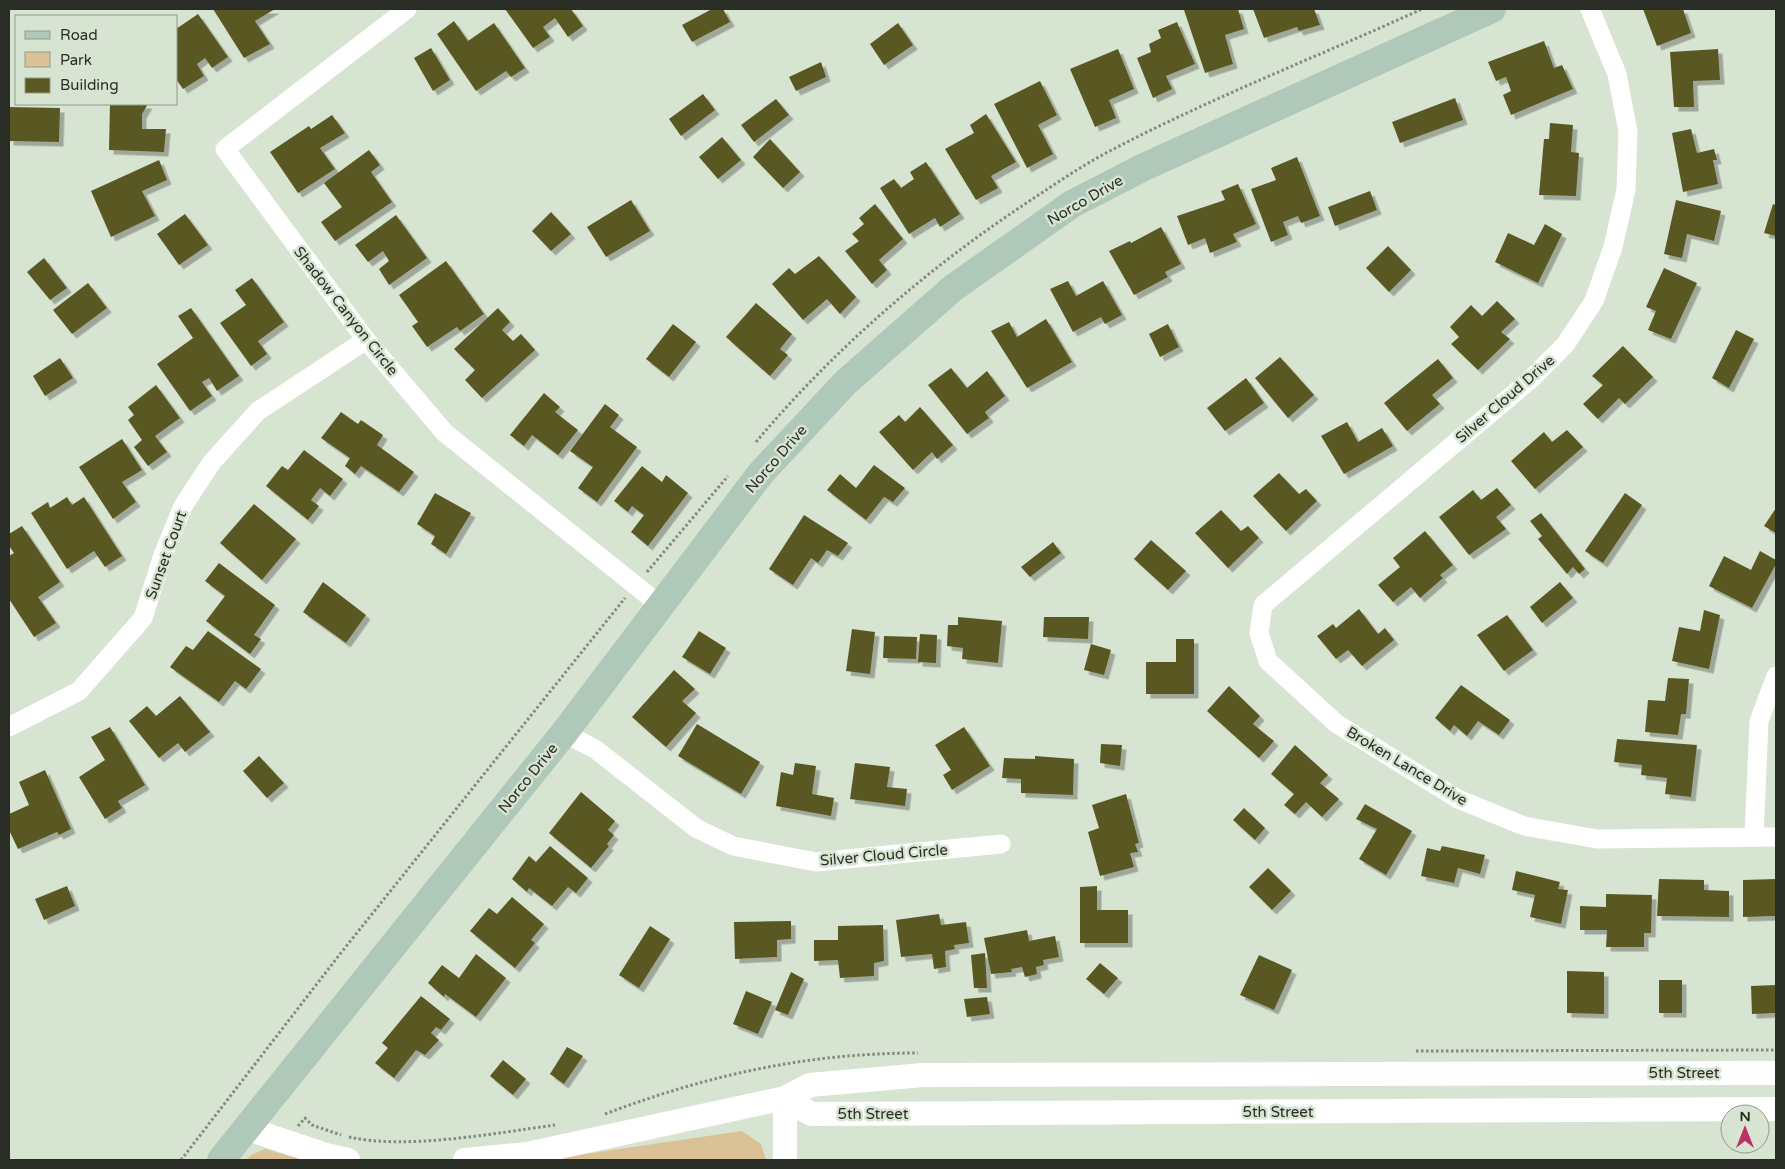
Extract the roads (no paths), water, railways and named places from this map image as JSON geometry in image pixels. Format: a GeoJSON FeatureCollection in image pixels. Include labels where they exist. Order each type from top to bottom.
{"type":"FeatureCollection","features":[{"type":"Feature","properties":{"kind":"main road","name":"Norco Drive"},"geometry":{"type":"LineString","coordinates":[[221,1160],[564,733],[660,605],[774,459],[846,382],[954,288],[1072,204],[1136,171],[1492,9]]}},
{"type":"Feature","properties":{"kind":"street","name":"Shadow Canyon Circle"},"geometry":{"type":"LineString","coordinates":[[407,9],[225,150],[366,340],[445,433],[660,605]]}},
{"type":"Feature","properties":{"kind":"street","name":"Silver Cloud Drive"},"geometry":{"type":"LineString","coordinates":[[1259,633],[1263,605],[1531,379],[1565,345],[1594,301],[1613,247],[1626,190],[1628,131],[1617,74],[1590,9]]}},
{"type":"Feature","properties":{"kind":"street","name":"Sunset Court"},"geometry":{"type":"LineString","coordinates":[[9,726],[79,692],[143,618],[163,555],[184,506],[212,462],[258,411],[366,340]]}},
{"type":"Feature","properties":{"kind":"street","name":"Broken Lance Drive"},"geometry":{"type":"LineString","coordinates":[[1259,633],[1268,661],[1337,724],[1458,799],[1524,826],[1597,840],[1776,837]]}},
{"type":"Feature","properties":{"kind":"street"},"geometry":{"type":"LineString","coordinates":[[1754,837],[1759,720],[1776,676]]}},
{"type":"Feature","properties":{"kind":"street","name":"Silver Cloud Circle"},"geometry":{"type":"LineString","coordinates":[[564,733],[594,749],[696,828],[733,846],[816,862],[1001,844]]}},
{"type":"Feature","properties":{"kind":"street","name":"5th Street"},"geometry":{"type":"LineString","coordinates":[[465,1160],[527,1154],[785,1098],[810,1084],[923,1075],[1776,1073]]}},
{"type":"Feature","properties":{"kind":"street"},"geometry":{"type":"LineString","coordinates":[[785,1098],[785,1160]]}},
{"type":"Feature","properties":{"kind":"street","name":"5th Street"},"geometry":{"type":"LineString","coordinates":[[785,1098],[811,1114],[1776,1109]]}},
{"type":"Feature","properties":{"kind":"street"},"geometry":{"type":"LineString","coordinates":[[245,1128],[326,1155],[348,1160]]}}]}
